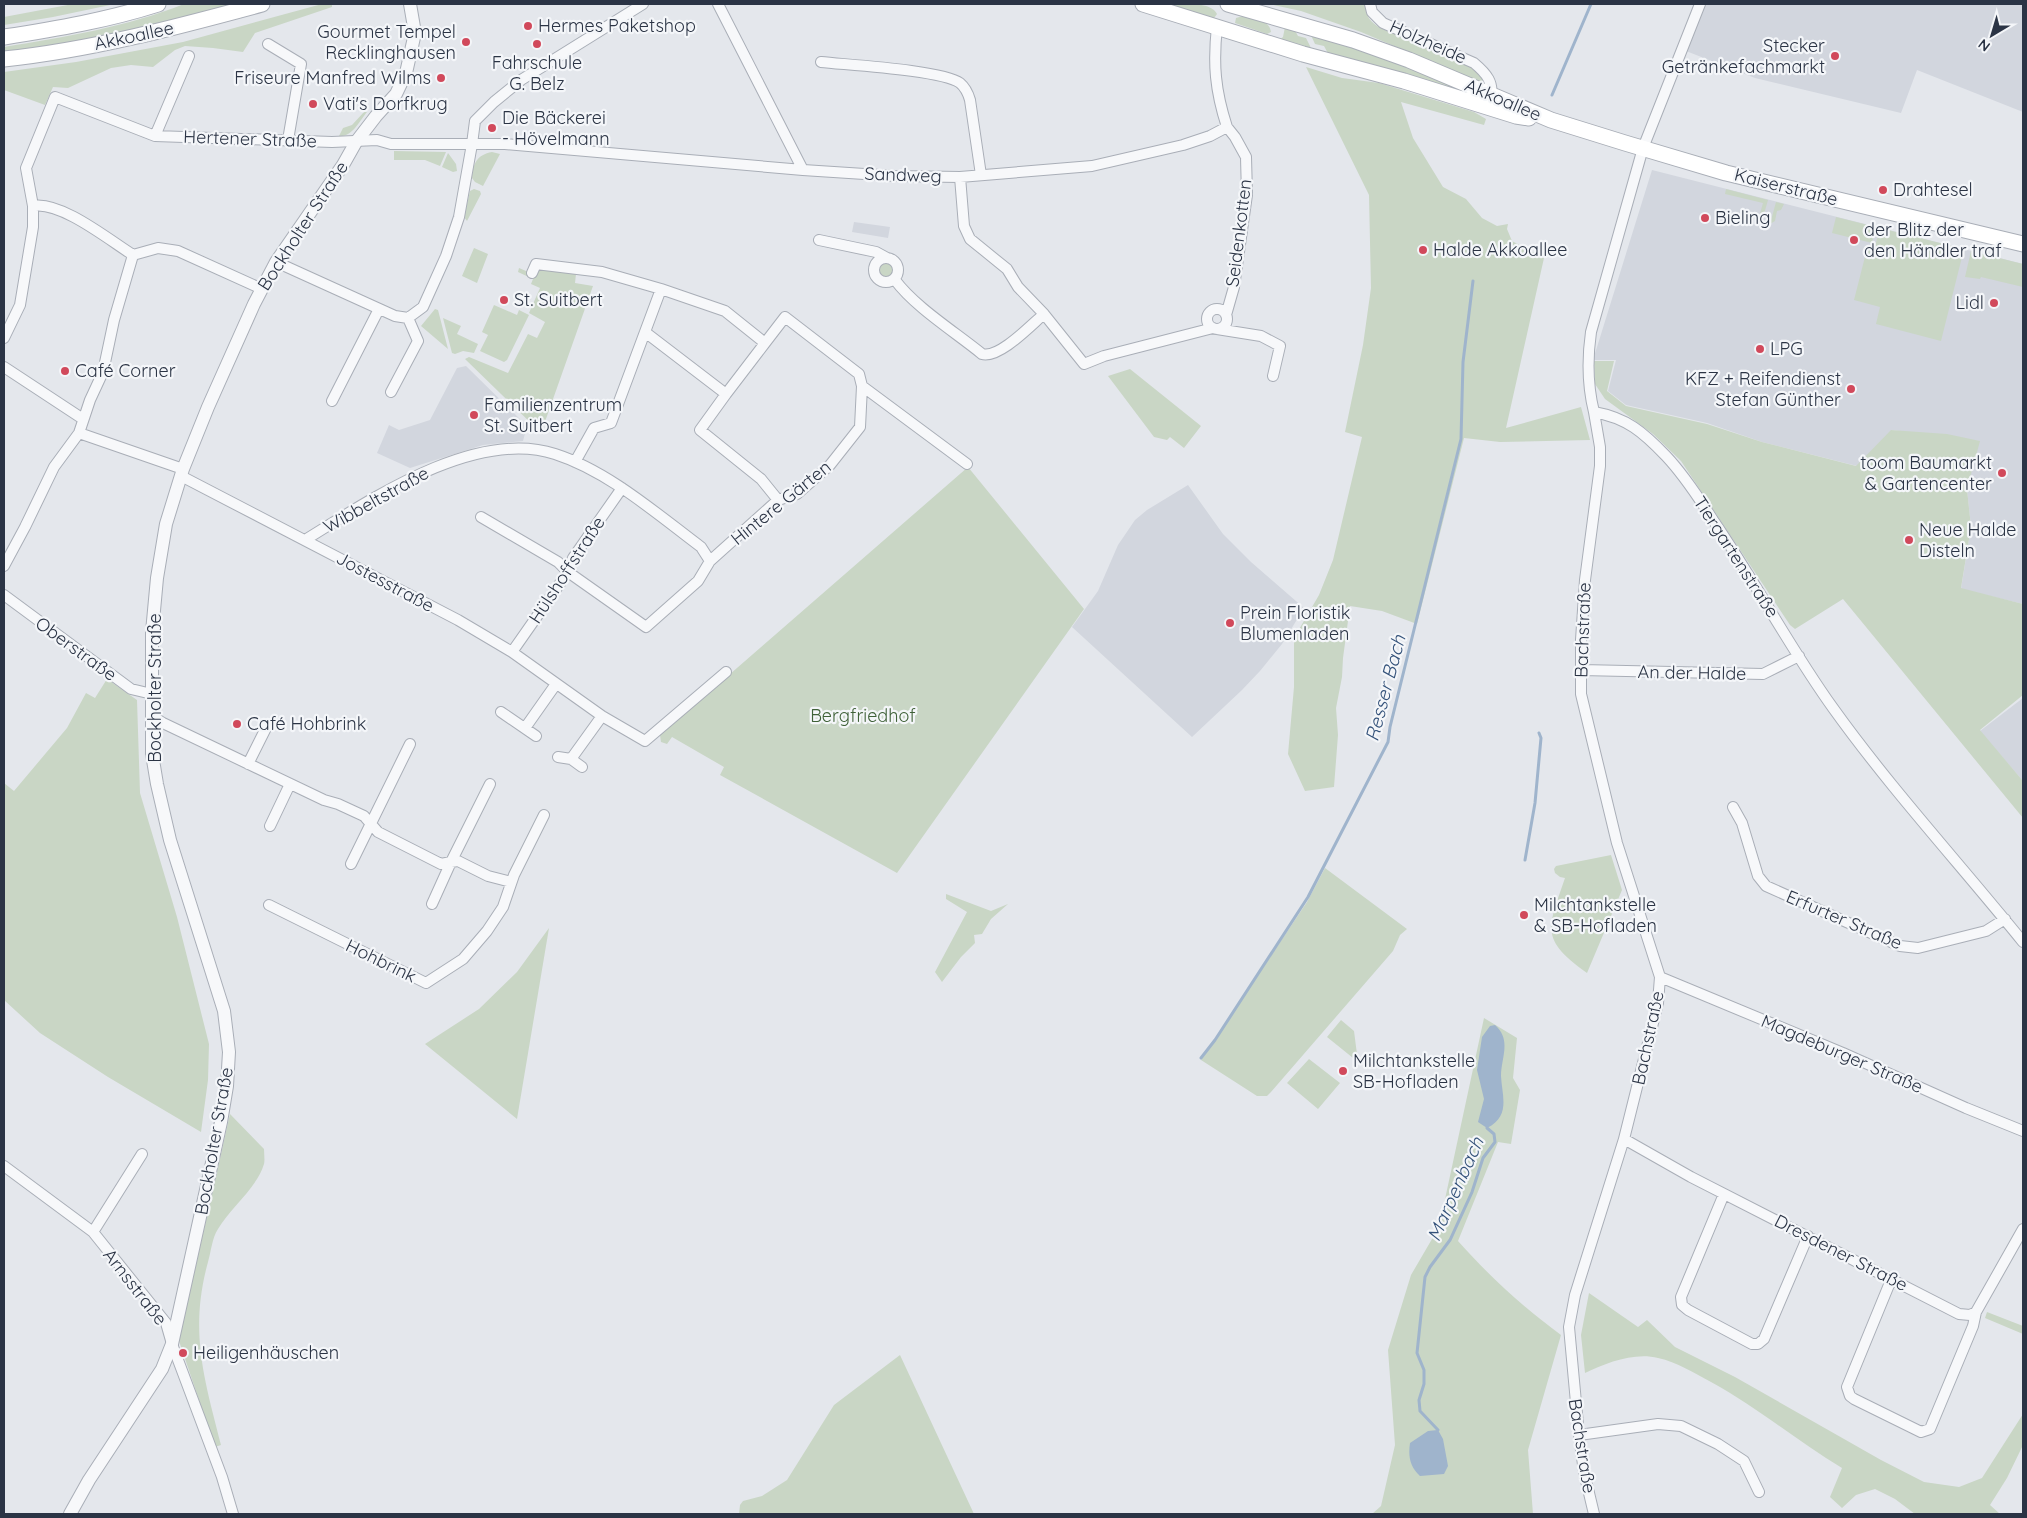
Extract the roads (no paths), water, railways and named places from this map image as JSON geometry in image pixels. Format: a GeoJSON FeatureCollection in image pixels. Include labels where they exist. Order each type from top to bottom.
{"type":"FeatureCollection","features":[{"type":"Feature","properties":{"kind":"main road","name":"Akkoallee"},"geometry":{"type":"LineString","coordinates":[[4,38],[124,15],[158,4]]}},
{"type":"Feature","properties":{"kind":"main road","name":"Akkoallee"},"geometry":{"type":"LineString","coordinates":[[4,59],[58,52],[131,37],[262,4]]}},
{"type":"Feature","properties":{"kind":"main road","name":"Akkoallee"},"geometry":{"type":"LineString","coordinates":[[1143,4],[1241,33],[1303,54],[1489,101],[1550,120]]}},
{"type":"Feature","properties":{"kind":"main road","name":"Akkoallee"},"geometry":{"type":"LineString","coordinates":[[1217,26],[1233,5],[1353,40],[1409,60],[1489,101]]}},
{"type":"Feature","properties":{"kind":"main road","name":"Akkoallee"},"geometry":{"type":"LineString","coordinates":[[1241,33],[1277,37],[1279,28],[1264,14]]}},
{"type":"Feature","properties":{"kind":"main road","name":"Kaiserstraße"},"geometry":{"type":"LineString","coordinates":[[1550,120],[1726,173],[2023,244]]}},
{"type":"Feature","properties":{"kind":"street","name":"Bockholter Straße"},"geometry":{"type":"LineString","coordinates":[[70,1514],[89,1480],[162,1369],[172,1344],[221,1122],[227,1086],[229,1052],[224,1011],[170,840],[152,754],[152,632],[157,578],[166,524],[182,473],[224,369],[276,262],[356,142],[396,94],[401,85],[406,73],[414,33],[410,4]]}},
{"type":"Feature","properties":{"kind":"street"},"geometry":{"type":"LineString","coordinates":[[276,262],[380,309],[402,318],[408,318],[423,307],[446,256],[459,217],[475,121],[521,80],[643,4]]}},
{"type":"Feature","properties":{"kind":"street"},"geometry":{"type":"LineString","coordinates":[[718,4],[803,170]]}},
{"type":"Feature","properties":{"kind":"street","name":"Holzheide"},"geometry":{"type":"LineString","coordinates":[[1370,4],[1372,12],[1383,23],[1474,63],[1484,71],[1490,80],[1492,88],[1489,101]]}},
{"type":"Feature","properties":{"kind":"street"},"geometry":{"type":"LineString","coordinates":[[1594,412],[1588,391],[1587,362],[1591,332],[1643,148],[1700,4]]}},
{"type":"Feature","properties":{"kind":"street"},"geometry":{"type":"LineString","coordinates":[[1217,26],[1214,70],[1220,106],[1226,127]]}},
{"type":"Feature","properties":{"kind":"street"},"geometry":{"type":"LineString","coordinates":[[268,44],[301,64],[288,140]]}},
{"type":"Feature","properties":{"kind":"street"},"geometry":{"type":"LineString","coordinates":[[155,136],[189,56]]}},
{"type":"Feature","properties":{"kind":"street"},"geometry":{"type":"LineString","coordinates":[[821,62],[939,75],[959,82],[965,88],[970,100],[981,175]]}},
{"type":"Feature","properties":{"kind":"street","name":"Hertener Straße"},"geometry":{"type":"LineString","coordinates":[[33,206],[26,168],[55,97],[155,136],[356,142],[377,140],[391,144],[472,144]]}},
{"type":"Feature","properties":{"kind":"street","name":"Sandweg"},"geometry":{"type":"LineString","coordinates":[[472,144],[505,144],[803,170],[895,176],[960,177],[1092,166],[1183,145],[1210,136],[1226,127]]}},
{"type":"Feature","properties":{"kind":"street","name":"Seidenkotten"},"geometry":{"type":"LineString","coordinates":[[1226,127],[1235,137],[1246,157],[1247,195],[1234,287],[1225,324],[1215,329],[1207,321],[1210,312],[1218,309],[1226,315]]}},
{"type":"Feature","properties":{"kind":"street"},"geometry":{"type":"LineString","coordinates":[[960,177],[964,226],[970,239],[1007,269],[1018,287],[1044,314],[1084,364],[1104,356],[1215,329],[1261,336],[1280,346],[1273,376]]}},
{"type":"Feature","properties":{"kind":"street"},"geometry":{"type":"LineString","coordinates":[[4,338],[20,305],[33,227],[33,206],[46,206],[63,212],[133,255],[158,248],[178,251],[262,289]]}},
{"type":"Feature","properties":{"kind":"street"},"geometry":{"type":"LineString","coordinates":[[819,240],[876,252],[887,258]]}},
{"type":"Feature","properties":{"kind":"street"},"geometry":{"type":"LineString","coordinates":[[4,566],[54,467],[79,433],[83,418],[103,372],[114,320],[133,255]]}},
{"type":"Feature","properties":{"kind":"street"},"geometry":{"type":"LineString","coordinates":[[887,258],[893,259],[899,269],[895,280],[888,283],[876,278],[874,271],[875,264],[880,259],[887,258]]}},
{"type":"Feature","properties":{"kind":"street"},"geometry":{"type":"LineString","coordinates":[[532,272],[536,264],[602,272],[662,289],[725,311],[764,343]]}},
{"type":"Feature","properties":{"kind":"street"},"geometry":{"type":"LineString","coordinates":[[895,280],[902,289],[921,305],[982,354],[988,356],[998,352],[1044,314]]}},
{"type":"Feature","properties":{"kind":"street"},"geometry":{"type":"LineString","coordinates":[[575,462],[594,428],[611,423],[662,289]]}},
{"type":"Feature","properties":{"kind":"street"},"geometry":{"type":"LineString","coordinates":[[332,401],[380,309]]}},
{"type":"Feature","properties":{"kind":"street"},"geometry":{"type":"LineString","coordinates":[[778,500],[761,479],[700,430],[785,317],[859,374],[862,386],[966,464]]}},
{"type":"Feature","properties":{"kind":"street"},"geometry":{"type":"LineString","coordinates":[[392,392],[418,341],[408,318]]}},
{"type":"Feature","properties":{"kind":"street"},"geometry":{"type":"LineString","coordinates":[[645,332],[726,394]]}},
{"type":"Feature","properties":{"kind":"street"},"geometry":{"type":"LineString","coordinates":[[4,367],[83,418]]}},
{"type":"Feature","properties":{"kind":"street","name":"Hintere Gärten"},"geometry":{"type":"LineString","coordinates":[[568,572],[646,627],[698,581],[710,561],[778,500],[797,494],[830,465],[860,427],[862,386]]}},
{"type":"Feature","properties":{"kind":"street","name":"Tiergartenstraße"},"geometry":{"type":"LineString","coordinates":[[1594,412],[1614,416],[1630,424],[1667,457],[1700,499],[1832,707],[1864,749],[2023,942]]}},
{"type":"Feature","properties":{"kind":"street","name":"Bachstraße"},"geometry":{"type":"LineString","coordinates":[[1594,412],[1600,447],[1600,466],[1585,580],[1581,694],[1617,843],[1660,977],[1658,1002],[1624,1139],[1575,1295],[1569,1327],[1579,1435],[1584,1472],[1594,1514]]}},
{"type":"Feature","properties":{"kind":"street","name":"Jostesstraße"},"geometry":{"type":"LineString","coordinates":[[79,433],[182,473],[458,620],[512,652],[602,716],[644,741],[726,672]]}},
{"type":"Feature","properties":{"kind":"street","name":"Wibbeltstraße"},"geometry":{"type":"LineString","coordinates":[[305,540],[359,506],[415,475],[484,452],[513,448],[533,449],[575,462],[622,488],[701,547],[710,561]]}},
{"type":"Feature","properties":{"kind":"street","name":"Hülshoffstraße"},"geometry":{"type":"LineString","coordinates":[[512,652],[568,572],[573,558],[622,488]]}},
{"type":"Feature","properties":{"kind":"street"},"geometry":{"type":"LineString","coordinates":[[481,517],[558,562],[568,572]]}},
{"type":"Feature","properties":{"kind":"street","name":"Oberstraße"},"geometry":{"type":"LineString","coordinates":[[4,595],[131,689],[152,694]]}},
{"type":"Feature","properties":{"kind":"street","name":"An der Halde"},"geometry":{"type":"LineString","coordinates":[[1581,670],[1763,674],[1799,656]]}},
{"type":"Feature","properties":{"kind":"street"},"geometry":{"type":"LineString","coordinates":[[525,728],[556,684]]}},
{"type":"Feature","properties":{"kind":"street"},"geometry":{"type":"LineString","coordinates":[[501,712],[536,736]]}},
{"type":"Feature","properties":{"kind":"street"},"geometry":{"type":"LineString","coordinates":[[152,716],[290,784],[364,816],[378,832],[441,864],[458,861],[488,876],[511,882]]}},
{"type":"Feature","properties":{"kind":"street"},"geometry":{"type":"LineString","coordinates":[[570,759],[602,716]]}},
{"type":"Feature","properties":{"kind":"street"},"geometry":{"type":"LineString","coordinates":[[248,764],[267,726]]}},
{"type":"Feature","properties":{"kind":"street"},"geometry":{"type":"LineString","coordinates":[[352,864],[410,744]]}},
{"type":"Feature","properties":{"kind":"street"},"geometry":{"type":"LineString","coordinates":[[558,757],[570,759],[582,767]]}},
{"type":"Feature","properties":{"kind":"street"},"geometry":{"type":"LineString","coordinates":[[270,826],[290,784]]}},
{"type":"Feature","properties":{"kind":"street"},"geometry":{"type":"LineString","coordinates":[[432,904],[490,784]]}},
{"type":"Feature","properties":{"kind":"street","name":"Erfurter Straße"},"geometry":{"type":"LineString","coordinates":[[1733,807],[1742,823],[1758,876],[1766,886],[1900,946],[1918,948],[1986,931],[2005,919]]}},
{"type":"Feature","properties":{"kind":"street","name":"Hohbrink"},"geometry":{"type":"LineString","coordinates":[[269,905],[426,983],[463,959],[487,931],[503,907],[511,882],[544,815]]}},
{"type":"Feature","properties":{"kind":"street","name":"Magdeburger Straße"},"geometry":{"type":"LineString","coordinates":[[1660,977],[1843,1053],[1966,1108],[2023,1131]]}},
{"type":"Feature","properties":{"kind":"street","name":"Dresdener Straße"},"geometry":{"type":"LineString","coordinates":[[1624,1139],[1724,1194],[1959,1314],[1970,1315],[1976,1312]]}},
{"type":"Feature","properties":{"kind":"street","name":"Arnsstraße"},"geometry":{"type":"LineString","coordinates":[[93,1232],[142,1154]]}},
{"type":"Feature","properties":{"kind":"street","name":"Arnsstraße"},"geometry":{"type":"LineString","coordinates":[[4,1166],[93,1232],[166,1323],[172,1344],[222,1477],[233,1514]]}},
{"type":"Feature","properties":{"kind":"street"},"geometry":{"type":"LineString","coordinates":[[1724,1194],[1680,1297],[1682,1305],[1688,1310],[1752,1344],[1758,1344],[1764,1339],[1808,1236]]}},
{"type":"Feature","properties":{"kind":"street"},"geometry":{"type":"LineString","coordinates":[[1891,1280],[1847,1387],[1850,1396],[1854,1399],[1921,1432],[1930,1429],[1973,1326],[1976,1312],[2023,1229]]}},
{"type":"Feature","properties":{"kind":"street"},"geometry":{"type":"LineString","coordinates":[[1579,1435],[1658,1424],[1681,1426],[1718,1444],[1744,1460],[1758,1492]]}},
{"type":"Feature","properties":{"kind":"water"},"geometry":{"type":"Polygon","coordinates":[[[1495,1025],[1503,1037],[1504,1043],[1501,1069],[1503,1105],[1499,1118],[1487,1128],[1478,1122],[1484,1099],[1477,1070],[1482,1037],[1490,1026],[1495,1025]]]}},
{"type":"Feature","properties":{"kind":"water"},"geometry":{"type":"Polygon","coordinates":[[[1438,1430],[1443,1439],[1448,1466],[1444,1474],[1420,1476],[1410,1461],[1410,1443],[1428,1431],[1438,1430]]]}},
{"type":"Feature","properties":{"kind":"waterway","name":"Resser Bach"},"geometry":{"type":"LineString","coordinates":[[1552,95],[1591,4]]}},
{"type":"Feature","properties":{"kind":"waterway","name":"Resser Bach"},"geometry":{"type":"LineString","coordinates":[[1201,1058],[1215,1040],[1308,897],[1388,742],[1390,727],[1461,439],[1463,362],[1473,281]]}},
{"type":"Feature","properties":{"kind":"waterway","name":"Marpenbach"},"geometry":{"type":"LineString","coordinates":[[1525,860],[1535,803],[1541,738],[1539,733]]}},
{"type":"Feature","properties":{"kind":"waterway","name":"Marpenbach"},"geometry":{"type":"LineString","coordinates":[[1438,1430],[1420,1411],[1419,1400],[1424,1384],[1424,1370],[1417,1353],[1425,1277],[1450,1240],[1472,1192],[1483,1158],[1495,1142],[1494,1134],[1487,1128]]}},
{"type":"Feature","properties":{"kind":"place","name":"Hermes Paketshop"},"geometry":{"type":"Point","coordinates":[528,26]}},
{"type":"Feature","properties":{"kind":"place","name":"Gourmet Tempel Recklinghausen"},"geometry":{"type":"Point","coordinates":[466,42]}},
{"type":"Feature","properties":{"kind":"place","name":"Fahrschule G. Belz"},"geometry":{"type":"Point","coordinates":[537,44]}},
{"type":"Feature","properties":{"kind":"place","name":"Stecker Getränkefachmarkt"},"geometry":{"type":"Point","coordinates":[1835,56]}},
{"type":"Feature","properties":{"kind":"place","name":"Friseure Manfred Wilms"},"geometry":{"type":"Point","coordinates":[441,78]}},
{"type":"Feature","properties":{"kind":"place","name":"Vati's Dorfkrug"},"geometry":{"type":"Point","coordinates":[313,104]}},
{"type":"Feature","properties":{"kind":"place","name":"Die Bäckerei - Hövelmann"},"geometry":{"type":"Point","coordinates":[492,128]}},
{"type":"Feature","properties":{"kind":"place","name":"Drahtesel"},"geometry":{"type":"Point","coordinates":[1883,190]}},
{"type":"Feature","properties":{"kind":"place","name":"Bieling"},"geometry":{"type":"Point","coordinates":[1705,218]}},
{"type":"Feature","properties":{"kind":"place","name":"der Blitz der den Händler traf"},"geometry":{"type":"Point","coordinates":[1854,240]}},
{"type":"Feature","properties":{"kind":"place","name":"Halde Akkoallee"},"geometry":{"type":"Point","coordinates":[1423,250]}},
{"type":"Feature","properties":{"kind":"place","name":"St. Suitbert"},"geometry":{"type":"Point","coordinates":[504,300]}},
{"type":"Feature","properties":{"kind":"place","name":"Lidl"},"geometry":{"type":"Point","coordinates":[1994,303]}},
{"type":"Feature","properties":{"kind":"place","name":"LPG"},"geometry":{"type":"Point","coordinates":[1760,349]}},
{"type":"Feature","properties":{"kind":"place","name":"Café Corner"},"geometry":{"type":"Point","coordinates":[65,371]}},
{"type":"Feature","properties":{"kind":"place","name":"KFZ + Reifendienst Stefan Günther"},"geometry":{"type":"Point","coordinates":[1851,389]}},
{"type":"Feature","properties":{"kind":"place","name":"Familienzentrum St. Suitbert"},"geometry":{"type":"Point","coordinates":[474,415]}},
{"type":"Feature","properties":{"kind":"place","name":"toom Baumarkt & Gartencenter"},"geometry":{"type":"Point","coordinates":[2002,473]}},
{"type":"Feature","properties":{"kind":"place","name":"Neue Halde Disteln"},"geometry":{"type":"Point","coordinates":[1909,540]}},
{"type":"Feature","properties":{"kind":"place","name":"Prein Floristik Blumenladen"},"geometry":{"type":"Point","coordinates":[1230,623]}},
{"type":"Feature","properties":{"kind":"place","name":"Café Hohbrink"},"geometry":{"type":"Point","coordinates":[237,724]}},
{"type":"Feature","properties":{"kind":"place","name":"Milchtankstelle & SB-Hofladen"},"geometry":{"type":"Point","coordinates":[1524,915]}},
{"type":"Feature","properties":{"kind":"place","name":"Milchtankstelle SB-Hofladen"},"geometry":{"type":"Point","coordinates":[1343,1071]}},
{"type":"Feature","properties":{"kind":"place","name":"Heiligenhäuschen"},"geometry":{"type":"Point","coordinates":[183,1353]}},
{"type":"Feature","properties":{"kind":"park label","name":"Bergfriedhof"},"geometry":{"type":"Point","coordinates":[863,716]}}]}
